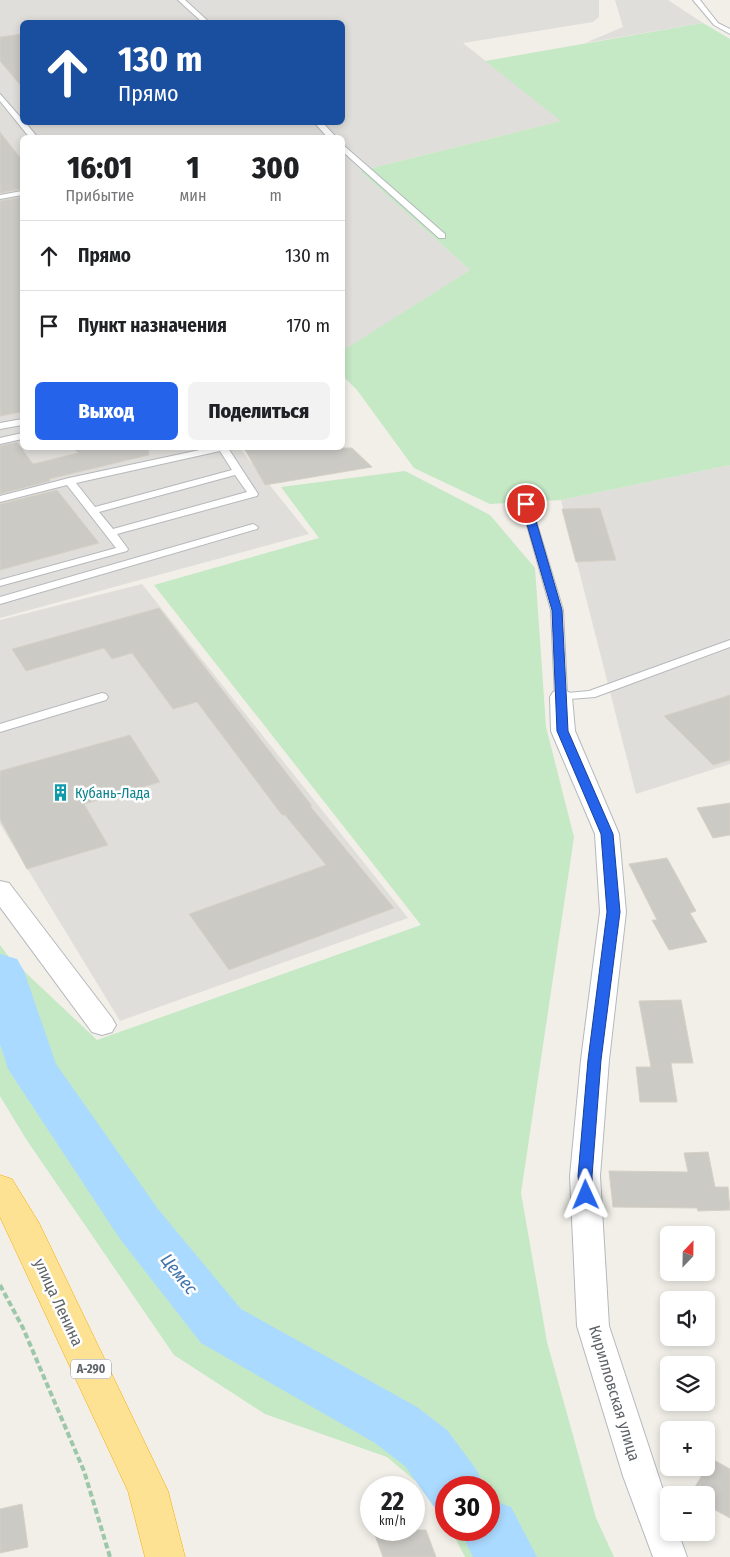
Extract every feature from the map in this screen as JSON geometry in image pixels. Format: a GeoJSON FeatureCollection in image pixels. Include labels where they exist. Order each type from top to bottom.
{"type":"FeatureCollection","features":[{"type":"Feature","properties":{"kind":"highway","name":"улица Ленина"},"geometry":{"type":"LineString","coordinates":[[0,1188],[11,1226],[148,1491],[165,1557]]}},
{"type":"Feature","properties":{"kind":"street","name":"Кирилловская улица"},"geometry":{"type":"LineString","coordinates":[[562,696],[563,731],[607,834],[613,912],[595,1060],[585,1176],[593,1326],[640,1476],[670,1557]]}},
{"type":"Feature","properties":{"kind":"street"},"geometry":{"type":"LineString","coordinates":[[0,889],[102,1024]]}},
{"type":"Feature","properties":{"kind":"lane"},"geometry":{"type":"LineString","coordinates":[[181,0],[204,20]]}},
{"type":"Feature","properties":{"kind":"lane"},"geometry":{"type":"LineString","coordinates":[[696,0],[716,24],[730,32]]}},
{"type":"Feature","properties":{"kind":"lane"},"geometry":{"type":"LineString","coordinates":[[1,98],[20,121]]}},
{"type":"Feature","properties":{"kind":"lane"},"geometry":{"type":"LineString","coordinates":[[23,125],[32,135]]}},
{"type":"Feature","properties":{"kind":"lane"},"geometry":{"type":"LineString","coordinates":[[320,125],[330,135]]}},
{"type":"Feature","properties":{"kind":"lane"},"geometry":{"type":"LineString","coordinates":[[345,149],[442,236]]}},
{"type":"Feature","properties":{"kind":"lane"},"geometry":{"type":"LineString","coordinates":[[0,197],[20,193]]}},
{"type":"Feature","properties":{"kind":"lane"},"geometry":{"type":"LineString","coordinates":[[0,426],[20,422]]}},
{"type":"Feature","properties":{"kind":"lane"},"geometry":{"type":"LineString","coordinates":[[0,441],[20,436]]}},
{"type":"Feature","properties":{"kind":"lane"},"geometry":{"type":"LineString","coordinates":[[0,499],[69,481],[213,450]]}},
{"type":"Feature","properties":{"kind":"lane"},"geometry":{"type":"LineString","coordinates":[[114,532],[253,494],[223,450]]}},
{"type":"Feature","properties":{"kind":"lane"},"geometry":{"type":"LineString","coordinates":[[93,511],[238,471]]}},
{"type":"Feature","properties":{"kind":"lane"},"geometry":{"type":"LineString","coordinates":[[69,481],[123,548],[136,561]]}},
{"type":"Feature","properties":{"kind":"lane"},"geometry":{"type":"LineString","coordinates":[[526,504],[557,610],[562,696],[591,694],[730,643]]}},
{"type":"Feature","properties":{"kind":"lane"},"geometry":{"type":"LineString","coordinates":[[0,601],[253,527]]}},
{"type":"Feature","properties":{"kind":"lane"},"geometry":{"type":"LineString","coordinates":[[0,583],[123,548]]}},
{"type":"Feature","properties":{"kind":"lane"},"geometry":{"type":"LineString","coordinates":[[0,728],[102,697]]}},
{"type":"Feature","properties":{"kind":"path"},"geometry":{"type":"LineString","coordinates":[[0,1285],[23,1328],[59,1409],[84,1471],[110,1557]]}},
{"type":"Feature","properties":{"kind":"shaded area"},"geometry":{"type":"Polygon","coordinates":[[[0,0],[599,0],[599,17],[593,22],[463,43],[562,121],[360,171],[470,270],[345,350],[345,135],[20,135],[20,168],[0,172],[0,0]]]}},
{"type":"Feature","properties":{"kind":"shaded area"},"geometry":{"type":"Polygon","coordinates":[[[615,0],[668,0],[703,23],[585,43],[623,27],[615,0]]]}},
{"type":"Feature","properties":{"kind":"shaded area"},"geometry":{"type":"Polygon","coordinates":[[[20,170],[20,450],[242,450],[309,534],[0,618],[0,173],[20,170]]]}},
{"type":"Feature","properties":{"kind":"shaded area"},"geometry":{"type":"Polygon","coordinates":[[[730,465],[730,764],[636,794],[561,500],[730,465]]]}},
{"type":"Feature","properties":{"kind":"shaded area"},"geometry":{"type":"Polygon","coordinates":[[[142,584],[408,918],[120,1021],[0,824],[0,620],[142,584]]]}},
{"type":"Feature","properties":{"kind":"green space"},"geometry":{"type":"Polygon","coordinates":[[[703,23],[730,39],[730,465],[561,500],[490,504],[414,468],[357,390],[345,378],[345,349],[470,270],[360,171],[561,121],[485,61],[703,23]]]}},
{"type":"Feature","properties":{"kind":"green space"},"geometry":{"type":"Polygon","coordinates":[[[405,471],[490,515],[535,568],[546,727],[574,837],[521,1193],[547,1342],[596,1518],[614,1557],[465,1557],[457,1541],[500,1541],[500,1476],[435,1476],[435,1500],[425,1489],[425,1476],[409,1476],[387,1457],[265,1414],[174,1355],[26,1139],[0,1096],[0,945],[9,957],[97,1040],[421,925],[154,585],[319,538],[281,487],[405,471]]]}},
{"type":"Feature","properties":{"kind":"building"},"geometry":{"type":"Polygon","coordinates":[[[20,34],[20,85],[0,61],[0,37],[20,34]]]}},
{"type":"Feature","properties":{"kind":"building"},"geometry":{"type":"Polygon","coordinates":[[[0,132],[20,157],[20,189],[0,193],[0,132]]]}},
{"type":"Feature","properties":{"kind":"building"},"geometry":{"type":"Polygon","coordinates":[[[20,197],[20,412],[0,416],[0,201],[20,197]]]}},
{"type":"Feature","properties":{"kind":"building"},"geometry":{"type":"Polygon","coordinates":[[[17,442],[20,450],[23,450],[33,464],[78,453],[75,450],[148,450],[149,455],[49,479],[50,481],[0,494],[0,446],[17,442]]]}},
{"type":"Feature","properties":{"kind":"building"},"geometry":{"type":"Polygon","coordinates":[[[345,448],[352,448],[372,467],[265,485],[245,450],[345,450],[345,448]]]}},
{"type":"Feature","properties":{"kind":"building"},"geometry":{"type":"Polygon","coordinates":[[[57,490],[99,543],[0,570],[0,504],[57,490]]]}},
{"type":"Feature","properties":{"kind":"building"},"geometry":{"type":"Polygon","coordinates":[[[600,508],[616,560],[576,562],[562,509],[600,508]]]}},
{"type":"Feature","properties":{"kind":"building"},"geometry":{"type":"Polygon","coordinates":[[[159,608],[312,806],[310,806],[394,908],[229,970],[189,914],[326,865],[285,815],[282,815],[197,702],[173,709],[132,653],[112,659],[104,648],[26,671],[12,649],[159,608]]]}},
{"type":"Feature","properties":{"kind":"building"},"geometry":{"type":"Polygon","coordinates":[[[730,695],[730,760],[713,765],[664,716],[730,695]]]}},
{"type":"Feature","properties":{"kind":"building","name":"Кубань-Лада"},"geometry":{"type":"Polygon","coordinates":[[[130,735],[160,782],[84,804],[108,845],[27,869],[0,819],[0,771],[130,735]]]}},
{"type":"Feature","properties":{"kind":"building"},"geometry":{"type":"Polygon","coordinates":[[[730,803],[730,835],[713,838],[697,808],[730,803]]]}},
{"type":"Feature","properties":{"kind":"building"},"geometry":{"type":"Polygon","coordinates":[[[667,858],[696,911],[690,913],[707,942],[669,950],[652,920],[657,920],[629,864],[667,858]]]}},
{"type":"Feature","properties":{"kind":"building"},"geometry":{"type":"Polygon","coordinates":[[[681,1000],[693,1063],[671,1063],[677,1102],[640,1102],[636,1067],[651,1067],[639,1001],[681,1000]]]}},
{"type":"Feature","properties":{"kind":"building"},"geometry":{"type":"Polygon","coordinates":[[[708,1152],[715,1187],[728,1187],[730,1210],[698,1211],[697,1208],[613,1207],[609,1171],[688,1172],[684,1153],[708,1152]]]}},
{"type":"Feature","properties":{"kind":"building"},"geometry":{"type":"Polygon","coordinates":[[[715,1461],[730,1469],[730,1518],[715,1510],[715,1486],[696,1486],[702,1476],[715,1476],[715,1461]]]}},
{"type":"Feature","properties":{"kind":"building"},"geometry":{"type":"Polygon","coordinates":[[[22,1504],[28,1547],[0,1553],[0,1509],[22,1504]]]}},
{"type":"Feature","properties":{"kind":"building"},"geometry":{"type":"Polygon","coordinates":[[[426,1530],[436,1557],[383,1557],[377,1541],[425,1541],[426,1530]]]}},
{"type":"Feature","properties":{"kind":"waterway","name":"Цемес"},"geometry":{"type":"LineString","coordinates":[[0,971],[33,1069],[139,1224],[221,1326],[396,1425],[426,1448],[446,1476]]}},
{"type":"Feature","properties":{"kind":"waterway","name":"Цемес"},"geometry":{"type":"LineString","coordinates":[[497,1541],[506,1557]]}},
{"type":"Feature","properties":{"kind":"place","name":"Кубань-Лада"},"geometry":{"type":"Point","coordinates":[61,793]}},
{"type":"Feature","properties":{"kind":"route"},"geometry":{"type":"LineString","coordinates":[[526,504],[557,610],[563,731],[607,834],[613,912],[595,1060],[585,1176],[586,1195]]}}]}
